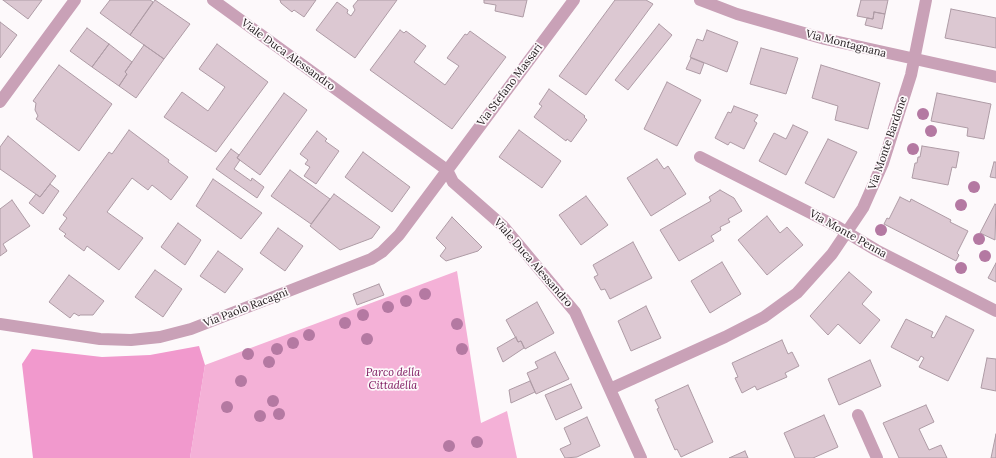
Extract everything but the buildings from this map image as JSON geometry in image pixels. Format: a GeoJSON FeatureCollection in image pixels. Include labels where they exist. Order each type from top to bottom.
{"type":"FeatureCollection","features":[{"type":"Feature","properties":{"kind":"street"},"geometry":{"type":"LineString","coordinates":[[0,102],[75,0]]}},
{"type":"Feature","properties":{"kind":"street","name":"Viale Duca Alessandro"},"geometry":{"type":"LineString","coordinates":[[212,0],[447,170],[453,182],[504,226],[575,312],[641,458]]}},
{"type":"Feature","properties":{"kind":"street","name":"Via Stefano Massari"},"geometry":{"type":"LineString","coordinates":[[447,170],[574,0]]}},
{"type":"Feature","properties":{"kind":"street","name":"Via Montagnana"},"geometry":{"type":"LineString","coordinates":[[700,0],[737,14],[784,28],[914,60],[996,77]]}},
{"type":"Feature","properties":{"kind":"street","name":"Via Monte Bardone"},"geometry":{"type":"LineString","coordinates":[[610,389],[752,324],[776,309],[806,284],[847,233],[863,208],[877,179],[897,123],[914,60],[926,0]]}},
{"type":"Feature","properties":{"kind":"street","name":"Via Monte Penna"},"geometry":{"type":"LineString","coordinates":[[700,157],[847,233],[870,247],[996,311]]}},
{"type":"Feature","properties":{"kind":"street","name":"Via Paolo Racagni"},"geometry":{"type":"LineString","coordinates":[[0,324],[62,335],[118,340],[160,337],[191,329],[370,259],[382,252],[399,235],[447,170]]}},
{"type":"Feature","properties":{"kind":"street"},"geometry":{"type":"LineString","coordinates":[[858,415],[878,458]]}},
{"type":"Feature","properties":{"kind":"green space","name":"Parco della Cittadella"},"geometry":{"type":"Polygon","coordinates":[[[457,271],[481,423],[507,411],[517,458],[190,458],[205,365],[457,271]]]}},
{"type":"Feature","properties":{"kind":"shaded area"},"geometry":{"type":"Polygon","coordinates":[[[199,346],[205,365],[190,458],[33,458],[22,364],[32,349],[102,357],[150,355],[199,346]]]}}]}
